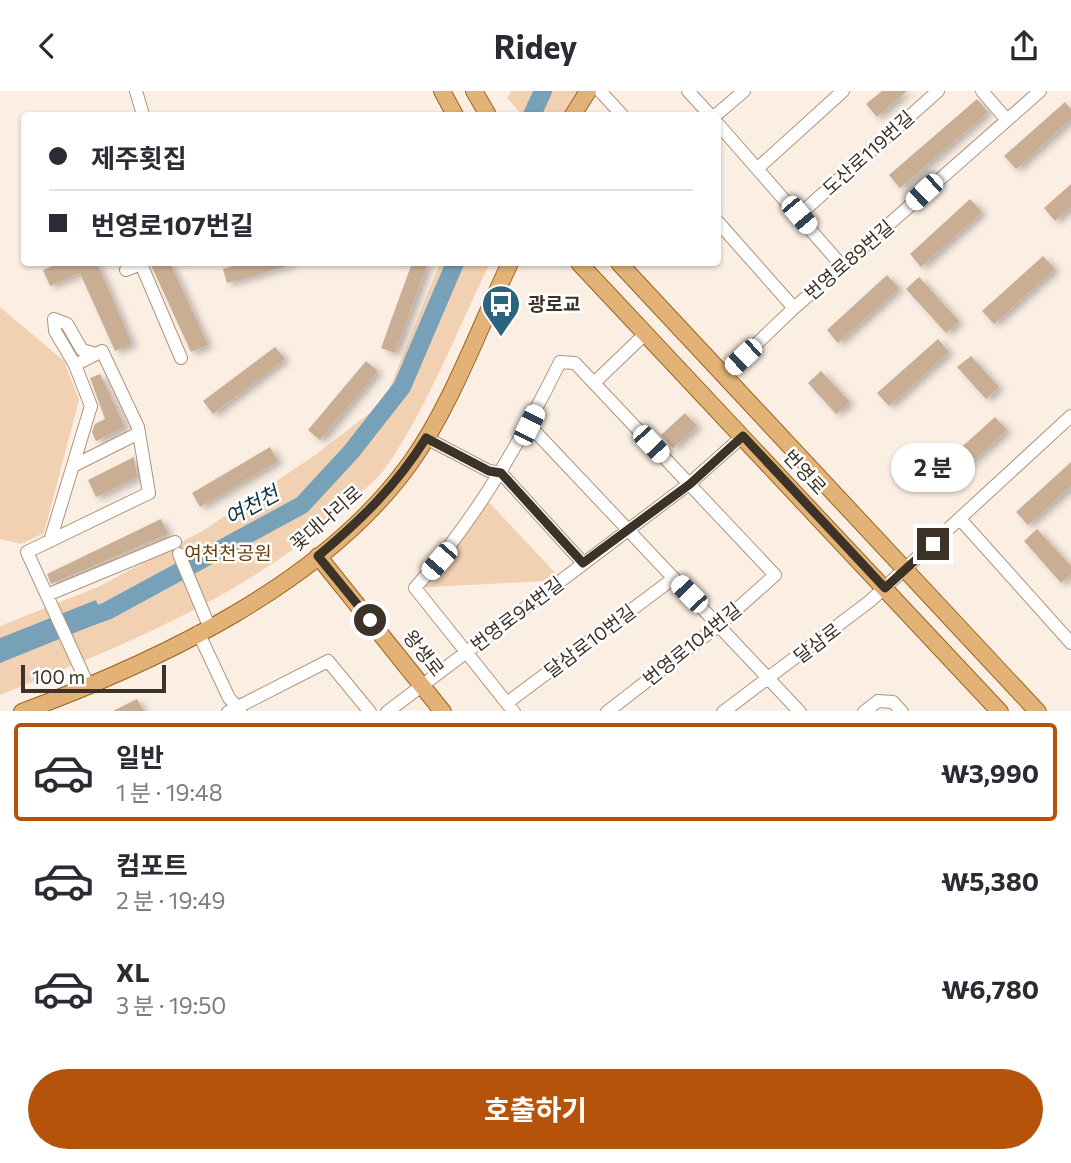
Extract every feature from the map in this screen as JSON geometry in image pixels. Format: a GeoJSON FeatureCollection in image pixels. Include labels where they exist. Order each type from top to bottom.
{"type":"FeatureCollection","features":[{"type":"Feature","properties":{"kind":"main road"},"geometry":{"type":"LineString","coordinates":[[442,91],[453,112]]}},
{"type":"Feature","properties":{"kind":"main road"},"geometry":{"type":"LineString","coordinates":[[474,91],[486,112]]}},
{"type":"Feature","properties":{"kind":"main road"},"geometry":{"type":"LineString","coordinates":[[575,112],[588,91]]}},
{"type":"Feature","properties":{"kind":"main road","name":"꽃대나리로"},"geometry":{"type":"LineString","coordinates":[[24,711],[89,685],[204,629],[277,586],[318,556],[371,509],[411,461],[426,438],[509,266]]}},
{"type":"Feature","properties":{"kind":"main road","name":"번영로"},"geometry":{"type":"LineString","coordinates":[[582,266],[999,711]]}},
{"type":"Feature","properties":{"kind":"main road","name":"번영로"},"geometry":{"type":"LineString","coordinates":[[622,266],[1037,711]]}},
{"type":"Feature","properties":{"kind":"main road","name":"왕생로"},"geometry":{"type":"LineString","coordinates":[[318,556],[442,711]]}},
{"type":"Feature","properties":{"kind":"main road"},"geometry":{"type":"LineString","coordinates":[[933,640],[932,624],[935,621],[954,621]]}},
{"type":"Feature","properties":{"kind":"street"},"geometry":{"type":"LineString","coordinates":[[136,91],[143,112]]}},
{"type":"Feature","properties":{"kind":"street"},"geometry":{"type":"LineString","coordinates":[[600,91],[619,112]]}},
{"type":"Feature","properties":{"kind":"street"},"geometry":{"type":"LineString","coordinates":[[688,91],[707,112]]}},
{"type":"Feature","properties":{"kind":"street"},"geometry":{"type":"LineString","coordinates":[[720,112],[744,91]]}},
{"type":"Feature","properties":{"kind":"street"},"geometry":{"type":"LineString","coordinates":[[758,167],[844,91]]}},
{"type":"Feature","properties":{"kind":"street","name":"도산로119번길"},"geometry":{"type":"LineString","coordinates":[[799,215],[938,91]]}},
{"type":"Feature","properties":{"kind":"street"},"geometry":{"type":"LineString","coordinates":[[982,91],[1007,120]]}},
{"type":"Feature","properties":{"kind":"street","name":"번영로89번길"},"geometry":{"type":"LineString","coordinates":[[724,375],[794,308],[1040,91]]}},
{"type":"Feature","properties":{"kind":"street"},"geometry":{"type":"LineString","coordinates":[[721,127],[842,266]]}},
{"type":"Feature","properties":{"kind":"street"},"geometry":{"type":"LineString","coordinates":[[721,225],[794,308]]}},
{"type":"Feature","properties":{"kind":"street"},"geometry":{"type":"LineString","coordinates":[[127,270],[135,266]]}},
{"type":"Feature","properties":{"kind":"street"},"geometry":{"type":"LineString","coordinates":[[142,266],[181,358]]}},
{"type":"Feature","properties":{"kind":"street"},"geometry":{"type":"LineString","coordinates":[[50,541],[92,405],[75,365],[55,331],[54,319],[67,324],[82,350],[96,354]]}},
{"type":"Feature","properties":{"kind":"street"},"geometry":{"type":"LineString","coordinates":[[594,383],[646,333]]}},
{"type":"Feature","properties":{"kind":"street"},"geometry":{"type":"LineString","coordinates":[[75,365],[102,351],[139,433],[149,493],[27,552],[89,685]]}},
{"type":"Feature","properties":{"kind":"street"},"geometry":{"type":"LineString","coordinates":[[510,707],[415,588],[439,561],[501,473],[529,425],[560,362],[575,363],[690,484]]}},
{"type":"Feature","properties":{"kind":"street","name":"달삼로"},"geometry":{"type":"LineString","coordinates":[[724,711],[792,662],[885,588],[1071,416]]}},
{"type":"Feature","properties":{"kind":"street"},"geometry":{"type":"LineString","coordinates":[[529,425],[799,711]]}},
{"type":"Feature","properties":{"kind":"street"},"geometry":{"type":"LineString","coordinates":[[73,466],[139,433]]}},
{"type":"Feature","properties":{"kind":"street","name":"번영로94번길"},"geometry":{"type":"LineString","coordinates":[[388,711],[690,484],[743,436]]}},
{"type":"Feature","properties":{"kind":"street"},"geometry":{"type":"LineString","coordinates":[[426,438],[489,471],[501,473],[583,563]]}},
{"type":"Feature","properties":{"kind":"street","name":"번영로104번길"},"geometry":{"type":"LineString","coordinates":[[608,711],[719,625],[775,575],[690,484]]}},
{"type":"Feature","properties":{"kind":"street"},"geometry":{"type":"LineString","coordinates":[[960,519],[1071,642]]}},
{"type":"Feature","properties":{"kind":"street"},"geometry":{"type":"LineString","coordinates":[[47,595],[177,548],[201,606],[204,629],[229,698],[236,710],[328,661],[369,711]]}},
{"type":"Feature","properties":{"kind":"street","name":"달삼로10번길"},"geometry":{"type":"LineString","coordinates":[[510,707],[674,578]]}},
{"type":"Feature","properties":{"kind":"street"},"geometry":{"type":"LineString","coordinates":[[865,711],[878,701],[893,702],[901,711]]}},
{"type":"Feature","properties":{"kind":"green space"},"geometry":{"type":"Polygon","coordinates":[[[511,91],[580,91],[566,112],[519,112],[507,98],[511,91]]]}},
{"type":"Feature","properties":{"kind":"green space","name":"여천천공원"},"geometry":{"type":"Polygon","coordinates":[[[439,266],[489,266],[415,420],[401,445],[373,482],[310,536],[227,592],[138,637],[0,695],[0,626],[100,586],[204,530],[315,455],[384,402],[439,266]]]}},
{"type":"Feature","properties":{"kind":"green space"},"geometry":{"type":"Polygon","coordinates":[[[0,307],[64,361],[79,400],[44,533],[21,544],[0,539],[0,307]]]}},
{"type":"Feature","properties":{"kind":"green space"},"geometry":{"type":"Polygon","coordinates":[[[484,497],[562,580],[415,588],[484,497]]]}},
{"type":"Feature","properties":{"kind":"water"},"geometry":{"type":"Polygon","coordinates":[[[96,600],[104,621],[0,663],[0,638],[96,600]]]}},
{"type":"Feature","properties":{"kind":"building"},"geometry":{"type":"Polygon","coordinates":[[[882,91],[907,91],[877,117],[866,104],[882,91]]]}},
{"type":"Feature","properties":{"kind":"building"},"geometry":{"type":"Polygon","coordinates":[[[977,99],[988,112],[900,188],[889,175],[977,99]]]}},
{"type":"Feature","properties":{"kind":"building"},"geometry":{"type":"Polygon","coordinates":[[[1065,102],[1071,109],[1071,119],[1016,169],[1004,156],[1065,102]]]}},
{"type":"Feature","properties":{"kind":"building"},"geometry":{"type":"Polygon","coordinates":[[[1071,184],[1071,207],[1055,221],[1044,208],[1071,184]]]}},
{"type":"Feature","properties":{"kind":"building"},"geometry":{"type":"Polygon","coordinates":[[[970,199],[982,212],[921,267],[910,254],[970,199]]]}},
{"type":"Feature","properties":{"kind":"building"},"geometry":{"type":"Polygon","coordinates":[[[1043,256],[1055,269],[994,324],[982,311],[1043,256]]]}},
{"type":"Feature","properties":{"kind":"building"},"geometry":{"type":"Polygon","coordinates":[[[53,266],[98,266],[132,344],[115,351],[80,273],[50,286],[43,270],[53,266]]]}},
{"type":"Feature","properties":{"kind":"building"},"geometry":{"type":"Polygon","coordinates":[[[151,266],[171,266],[208,345],[191,352],[151,266]]]}},
{"type":"Feature","properties":{"kind":"building"},"geometry":{"type":"Polygon","coordinates":[[[234,266],[287,266],[227,283],[223,269],[234,266]]]}},
{"type":"Feature","properties":{"kind":"building"},"geometry":{"type":"Polygon","coordinates":[[[411,266],[427,266],[395,353],[381,348],[411,266]]]}},
{"type":"Feature","properties":{"kind":"building"},"geometry":{"type":"Polygon","coordinates":[[[887,275],[899,288],[838,343],[827,330],[887,275]]]}},
{"type":"Feature","properties":{"kind":"building"},"geometry":{"type":"Polygon","coordinates":[[[919,277],[959,321],[946,333],[906,289],[919,277]]]}},
{"type":"Feature","properties":{"kind":"building"},"geometry":{"type":"Polygon","coordinates":[[[938,339],[949,352],[889,406],[877,393],[938,339]]]}},
{"type":"Feature","properties":{"kind":"building"},"geometry":{"type":"Polygon","coordinates":[[[275,347],[285,359],[213,414],[203,401],[275,347]]]}},
{"type":"Feature","properties":{"kind":"building"},"geometry":{"type":"Polygon","coordinates":[[[971,356],[999,387],[986,399],[957,367],[971,356]]]}},
{"type":"Feature","properties":{"kind":"building"},"geometry":{"type":"Polygon","coordinates":[[[366,361],[378,371],[320,440],[308,430],[366,361]]]}},
{"type":"Feature","properties":{"kind":"building"},"geometry":{"type":"Polygon","coordinates":[[[821,371],[850,402],[836,414],[808,383],[821,371]]]}},
{"type":"Feature","properties":{"kind":"building"},"geometry":{"type":"Polygon","coordinates":[[[100,374],[125,427],[96,441],[92,432],[95,424],[105,419],[90,378],[100,374]]]}},
{"type":"Feature","properties":{"kind":"building"},"geometry":{"type":"Polygon","coordinates":[[[685,413],[697,426],[673,448],[661,435],[685,413]]]}},
{"type":"Feature","properties":{"kind":"building"},"geometry":{"type":"Polygon","coordinates":[[[995,417],[1007,430],[946,485],[934,472],[995,417]]]}},
{"type":"Feature","properties":{"kind":"building"},"geometry":{"type":"Polygon","coordinates":[[[270,447],[278,461],[200,507],[192,493],[270,447]]]}},
{"type":"Feature","properties":{"kind":"building"},"geometry":{"type":"Polygon","coordinates":[[[134,457],[137,477],[96,497],[88,480],[134,457]]]}},
{"type":"Feature","properties":{"kind":"building"},"geometry":{"type":"Polygon","coordinates":[[[1071,462],[1071,486],[1028,525],[1016,512],[1071,462]]]}},
{"type":"Feature","properties":{"kind":"building"},"geometry":{"type":"Polygon","coordinates":[[[161,519],[168,534],[51,584],[47,574],[161,519]]]}},
{"type":"Feature","properties":{"kind":"building"},"geometry":{"type":"Polygon","coordinates":[[[1037,529],[1071,566],[1071,574],[1061,583],[1024,541],[1037,529]]]}},
{"type":"Feature","properties":{"kind":"building"},"geometry":{"type":"Polygon","coordinates":[[[137,699],[144,711],[113,711],[137,699]]]}},
{"type":"Feature","properties":{"kind":"waterway","name":"여천천"},"geometry":{"type":"LineString","coordinates":[[533,112],[543,91]]}},
{"type":"Feature","properties":{"kind":"waterway","name":"여천천"},"geometry":{"type":"LineString","coordinates":[[78,621],[107,611],[302,505],[351,452],[402,387],[454,266]]}},
{"type":"Feature","properties":{"kind":"place","name":"광로교"},"geometry":{"type":"Point","coordinates":[501,338]}},
{"type":"Feature","properties":{"kind":"route"},"geometry":{"type":"LineString","coordinates":[[370,620],[318,556],[348,531],[393,485],[426,438],[489,471],[501,473],[583,563],[690,484],[743,436],[885,588],[933,544]]}}]}
